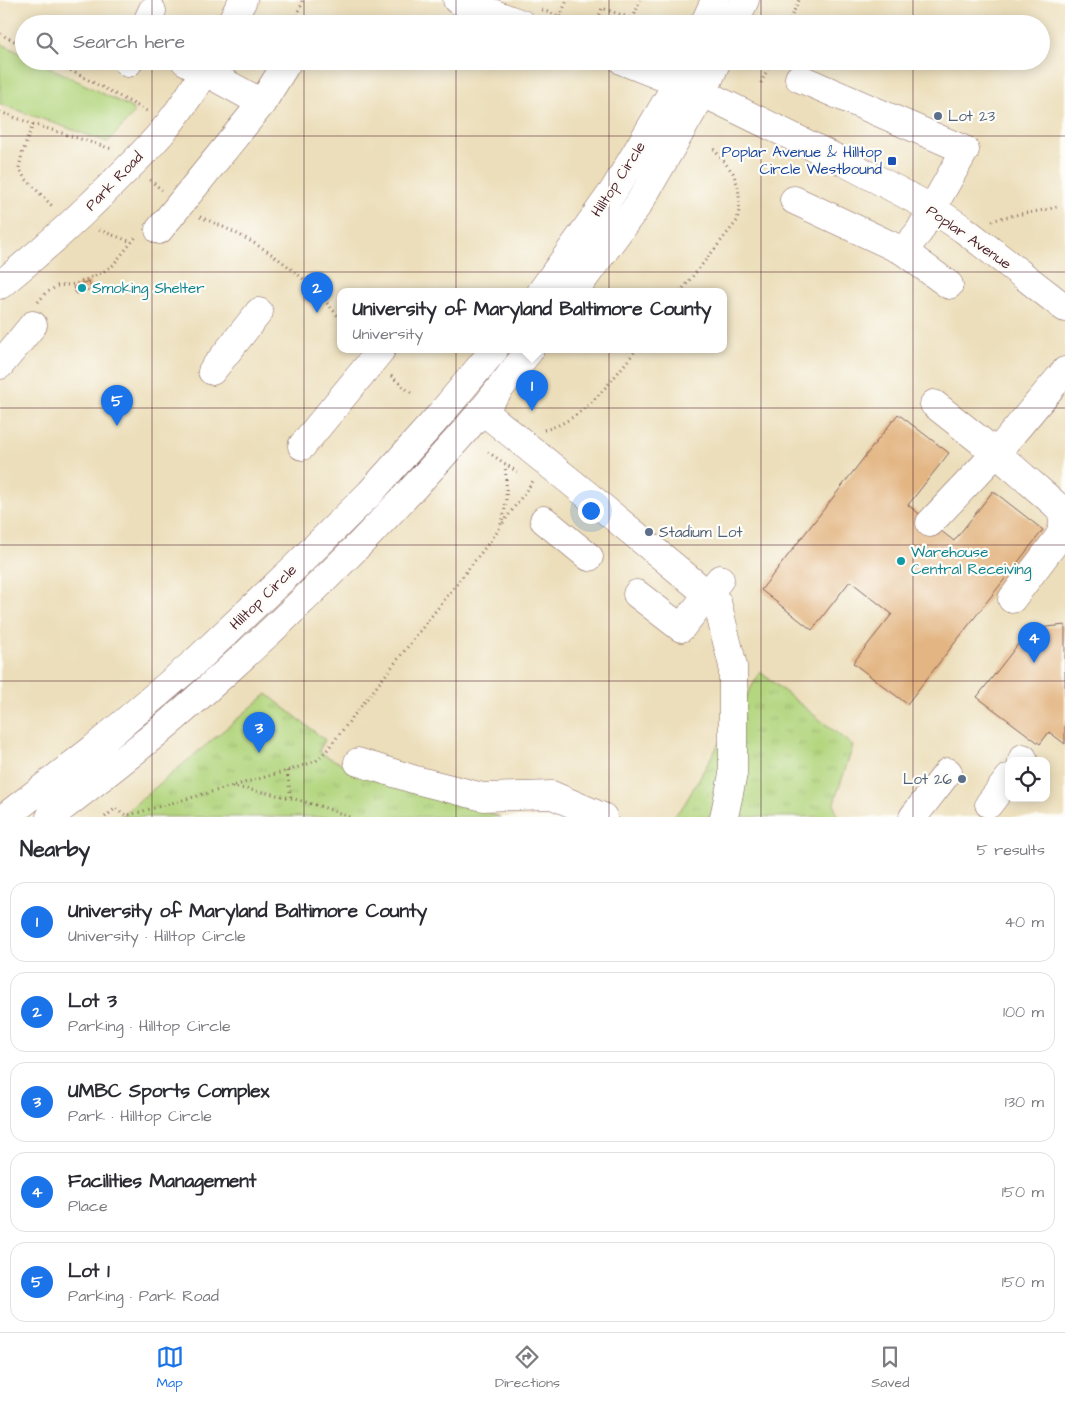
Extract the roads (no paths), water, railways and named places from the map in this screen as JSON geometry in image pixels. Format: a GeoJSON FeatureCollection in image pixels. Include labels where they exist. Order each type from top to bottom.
{"type":"FeatureCollection","features":[{"type":"Feature","properties":{"kind":"street"},"geometry":{"type":"LineString","coordinates":[[235,15],[243,0]]}},
{"type":"Feature","properties":{"kind":"street"},"geometry":{"type":"LineString","coordinates":[[457,0],[528,15]]}},
{"type":"Feature","properties":{"kind":"street"},"geometry":{"type":"LineString","coordinates":[[708,15],[715,0]]}},
{"type":"Feature","properties":{"kind":"street"},"geometry":{"type":"LineString","coordinates":[[738,15],[744,0]]}},
{"type":"Feature","properties":{"kind":"street","name":"Park Road"},"geometry":{"type":"LineString","coordinates":[[0,285],[34,258],[85,212],[168,126],[197,70]]}},
{"type":"Feature","properties":{"kind":"street"},"geometry":{"type":"LineString","coordinates":[[208,70],[262,103]]}},
{"type":"Feature","properties":{"kind":"street"},"geometry":{"type":"LineString","coordinates":[[149,232],[262,103],[282,70]]}},
{"type":"Feature","properties":{"kind":"street","name":"Hilltop Circle"},"geometry":{"type":"LineString","coordinates":[[577,288],[638,205],[703,93],[713,70]]}},
{"type":"Feature","properties":{"kind":"street","name":"Poplar Avenue"},"geometry":{"type":"LineString","coordinates":[[683,72],[703,93],[844,162],[933,209],[963,229],[1065,308]]}},
{"type":"Feature","properties":{"kind":"street","name":"Hilltop Circle"},"geometry":{"type":"LineString","coordinates":[[544,288],[614,190],[683,72]]}},
{"type":"Feature","properties":{"kind":"street"},"geometry":{"type":"LineString","coordinates":[[799,78],[965,150],[933,209],[919,232],[903,252]]}},
{"type":"Feature","properties":{"kind":"street"},"geometry":{"type":"LineString","coordinates":[[794,200],[903,252],[950,285]]}},
{"type":"Feature","properties":{"kind":"street"},"geometry":{"type":"LineString","coordinates":[[212,371],[259,312]]}},
{"type":"Feature","properties":{"kind":"street"},"geometry":{"type":"LineString","coordinates":[[0,365],[34,316]]}},
{"type":"Feature","properties":{"kind":"street"},"geometry":{"type":"LineString","coordinates":[[302,446],[379,353]]}},
{"type":"Feature","properties":{"kind":"street","name":"Hilltop Circle"},"geometry":{"type":"LineString","coordinates":[[6,817],[93,749],[196,660],[292,570],[370,493],[439,416],[492,353]]}},
{"type":"Feature","properties":{"kind":"street","name":"Hilltop Circle"},"geometry":{"type":"LineString","coordinates":[[50,817],[112,770],[213,684],[282,619],[390,512],[482,410],[528,353]]}},
{"type":"Feature","properties":{"kind":"street"},"geometry":{"type":"LineString","coordinates":[[930,523],[996,453],[1065,371]]}},
{"type":"Feature","properties":{"kind":"street"},"geometry":{"type":"LineString","coordinates":[[934,404],[996,453],[1056,504],[1061,511],[1064,519],[1059,537],[1012,599]]}},
{"type":"Feature","properties":{"kind":"street"},"geometry":{"type":"LineString","coordinates":[[482,410],[586,494],[714,587],[733,666],[733,774],[724,817]]}},
{"type":"Feature","properties":{"kind":"street"},"geometry":{"type":"LineString","coordinates":[[544,520],[588,557]]}},
{"type":"Feature","properties":{"kind":"street"},"geometry":{"type":"LineString","coordinates":[[637,594],[681,628],[714,587]]}},
{"type":"Feature","properties":{"kind":"street"},"geometry":{"type":"LineString","coordinates":[[358,762],[416,780],[483,797],[552,795],[603,817]]}},
{"type":"Feature","properties":{"kind":"street"},"geometry":{"type":"LineString","coordinates":[[913,817],[948,772]]}},
{"type":"Feature","properties":{"kind":"street"},"geometry":{"type":"LineString","coordinates":[[989,804],[1005,783]]}},
{"type":"Feature","properties":{"kind":"place","name":"Lot 23"},"geometry":{"type":"Point","coordinates":[938,116]}},
{"type":"Feature","properties":{"kind":"place","name":"Poplar Avenue & Hilltop Circle Westbound"},"geometry":{"type":"Point","coordinates":[892,161]}},
{"type":"Feature","properties":{"kind":"place","name":"Smoking Shelter"},"geometry":{"type":"Point","coordinates":[82,288]}},
{"type":"Feature","properties":{"kind":"place","name":"Lot 3"},"geometry":{"type":"Point","coordinates":[317,313]}},
{"type":"Feature","properties":{"kind":"place","name":"University of Maryland Baltimore County"},"geometry":{"type":"Point","coordinates":[532,411]}},
{"type":"Feature","properties":{"kind":"place","name":"Lot 1"},"geometry":{"type":"Point","coordinates":[117,426]}},
{"type":"Feature","properties":{"kind":"place","name":"Stadium Lot"},"geometry":{"type":"Point","coordinates":[649,532]}},
{"type":"Feature","properties":{"kind":"place","name":"Warehouse Central Receiving"},"geometry":{"type":"Point","coordinates":[901,561]}},
{"type":"Feature","properties":{"kind":"place","name":"Facilities Management"},"geometry":{"type":"Point","coordinates":[1034,663]}},
{"type":"Feature","properties":{"kind":"place","name":"UMBC Sports Complex"},"geometry":{"type":"Point","coordinates":[259,753]}},
{"type":"Feature","properties":{"kind":"place","name":"Lot 26"},"geometry":{"type":"Point","coordinates":[962,779]}}]}
